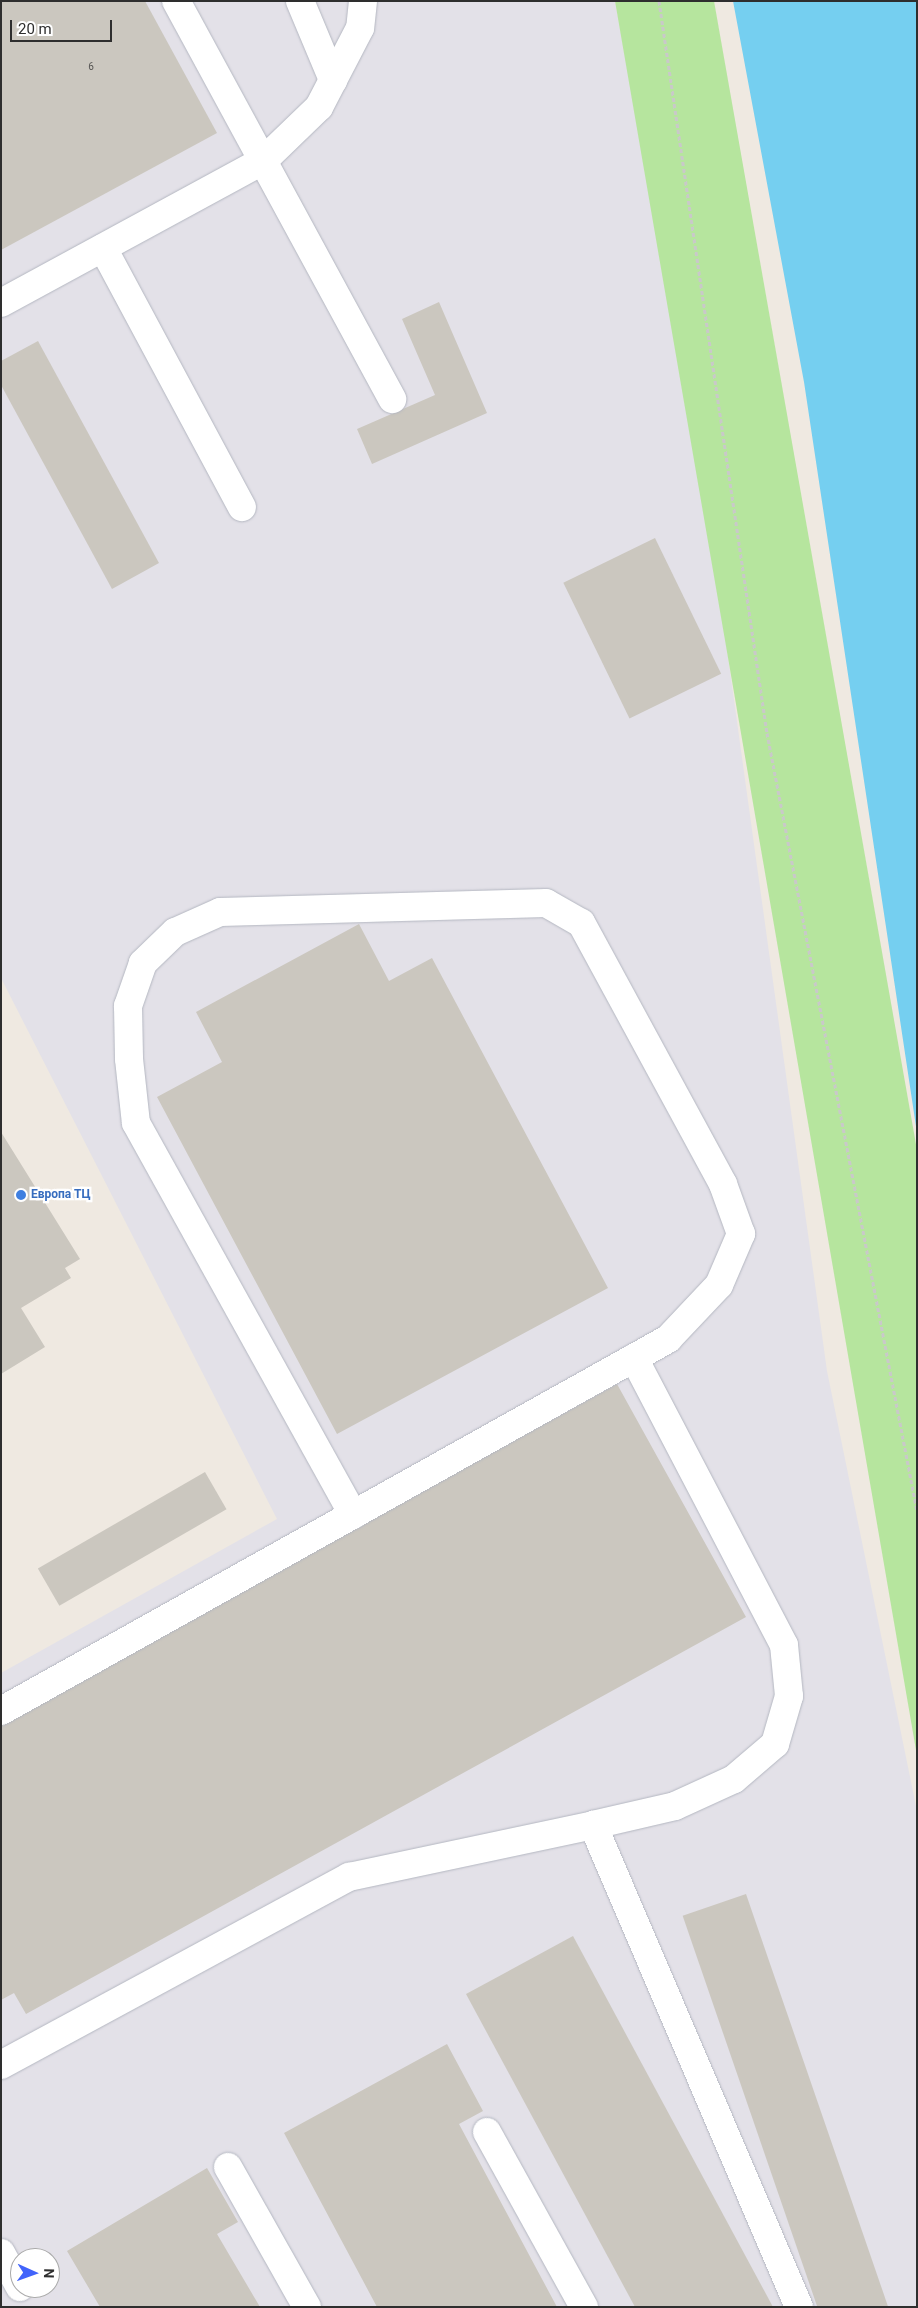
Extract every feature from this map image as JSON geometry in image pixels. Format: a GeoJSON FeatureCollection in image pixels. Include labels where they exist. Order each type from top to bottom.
{"type":"FeatureCollection","features":[{"type":"Feature","properties":{"kind":"lane"},"geometry":{"type":"LineString","coordinates":[[176,1],[392,399]]}},
{"type":"Feature","properties":{"kind":"lane"},"geometry":{"type":"LineString","coordinates":[[300,1],[333,80]]}},
{"type":"Feature","properties":{"kind":"lane"},"geometry":{"type":"LineString","coordinates":[[1,303],[263,161],[319,108],[360,28],[363,1]]}},
{"type":"Feature","properties":{"kind":"lane"},"geometry":{"type":"LineString","coordinates":[[103,248],[242,507]]}},
{"type":"Feature","properties":{"kind":"lane"},"geometry":{"type":"LineString","coordinates":[[1,1711],[353,1515],[668,1339],[720,1285],[741,1234],[723,1184],[581,923],[546,903],[220,912],[175,932],[142,963],[128,1006],[129,1059],[136,1124],[353,1515]]}},
{"type":"Feature","properties":{"kind":"lane"},"geometry":{"type":"LineString","coordinates":[[1,2065],[349,1877],[675,1806],[734,1779],[775,1744],[789,1696],[784,1645],[634,1358]]}},
{"type":"Feature","properties":{"kind":"lane"},"geometry":{"type":"LineString","coordinates":[[593,1825],[799,2307]]}},
{"type":"Feature","properties":{"kind":"lane"},"geometry":{"type":"LineString","coordinates":[[487,2132],[584,2307]]}},
{"type":"Feature","properties":{"kind":"lane"},"geometry":{"type":"LineString","coordinates":[[228,2167],[307,2307]]}},
{"type":"Feature","properties":{"kind":"lane"},"geometry":{"type":"LineString","coordinates":[[1,2253],[10,2269]]}},
{"type":"Feature","properties":{"kind":"path"},"geometry":{"type":"LineString","coordinates":[[660,1],[767,733],[917,1511]]}},
{"type":"Feature","properties":{"kind":"shaded area"},"geometry":{"type":"Polygon","coordinates":[[[1,1],[615,1],[702,469],[827,1371],[917,1811],[917,2307],[1,2307],[1,1673],[277,1519],[1,978],[1,1]]]}},
{"type":"Feature","properties":{"kind":"green space"},"geometry":{"type":"Polygon","coordinates":[[[615,1],[714,1],[917,1150],[917,1756],[615,1]]]}},
{"type":"Feature","properties":{"kind":"water"},"geometry":{"type":"Polygon","coordinates":[[[733,1],[917,1],[917,1133],[804,382],[733,1]]]}},
{"type":"Feature","properties":{"kind":"building"},"geometry":{"type":"Polygon","coordinates":[[[1,1],[145,1],[217,133],[1,250],[1,1]]]}},
{"type":"Feature","properties":{"kind":"building"},"geometry":{"type":"Polygon","coordinates":[[[439,302],[487,413],[372,464],[357,429],[435,395],[402,319],[439,302]]]}},
{"type":"Feature","properties":{"kind":"building"},"geometry":{"type":"Polygon","coordinates":[[[38,341],[159,563],[112,589],[1,385],[1,361],[38,341]]]}},
{"type":"Feature","properties":{"kind":"building"},"geometry":{"type":"Polygon","coordinates":[[[655,538],[721,674],[630,718],[563,583],[655,538]]]}},
{"type":"Feature","properties":{"kind":"building"},"geometry":{"type":"Polygon","coordinates":[[[359,924],[389,981],[432,958],[608,1288],[337,1434],[157,1097],[222,1062],[196,1012],[359,924]]]}},
{"type":"Feature","properties":{"kind":"building","name":"Европа ТЦ"},"geometry":{"type":"Polygon","coordinates":[[[1,1132],[80,1259],[65,1268],[71,1278],[21,1308],[45,1347],[1,1374],[1,1132]]]}},
{"type":"Feature","properties":{"kind":"building"},"geometry":{"type":"Polygon","coordinates":[[[617,1384],[746,1617],[26,2014],[14,1993],[1,2000],[1,1723],[617,1384]]]}},
{"type":"Feature","properties":{"kind":"building"},"geometry":{"type":"Polygon","coordinates":[[[205,1472],[226,1509],[59,1606],[38,1569],[205,1472]]]}},
{"type":"Feature","properties":{"kind":"building"},"geometry":{"type":"Polygon","coordinates":[[[746,1894],[888,2307],[817,2307],[683,1916],[746,1894]]]}},
{"type":"Feature","properties":{"kind":"building"},"geometry":{"type":"Polygon","coordinates":[[[573,1936],[773,2307],[635,2307],[466,1994],[573,1936]]]}},
{"type":"Feature","properties":{"kind":"building"},"geometry":{"type":"Polygon","coordinates":[[[447,2044],[483,2111],[459,2124],[557,2307],[377,2307],[284,2133],[447,2044]]]}},
{"type":"Feature","properties":{"kind":"building"},"geometry":{"type":"Polygon","coordinates":[[[207,2168],[238,2222],[217,2234],[260,2307],[100,2307],[67,2251],[207,2168]]]}},
{"type":"Feature","properties":{"kind":"place","name":"Европа ТЦ"},"geometry":{"type":"Point","coordinates":[21,1195]}}]}
